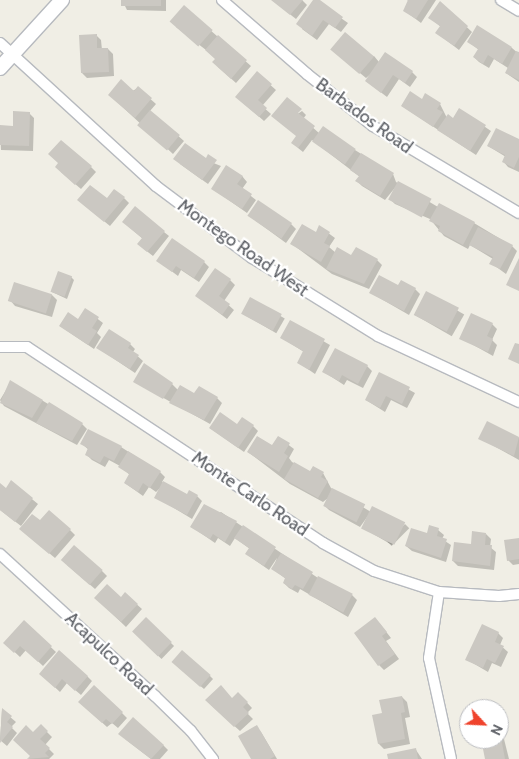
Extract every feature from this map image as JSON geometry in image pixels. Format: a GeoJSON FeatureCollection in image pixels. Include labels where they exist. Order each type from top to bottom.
{"type":"FeatureCollection","features":[{"type":"Feature","properties":{"kind":"street"},"geometry":{"type":"LineString","coordinates":[[0,68],[62,0]]}},
{"type":"Feature","properties":{"kind":"street","name":"Barbados Road"},"geometry":{"type":"LineString","coordinates":[[222,0],[307,74],[373,126],[519,213]]}},
{"type":"Feature","properties":{"kind":"street"},"geometry":{"type":"LineString","coordinates":[[501,0],[519,11]]}},
{"type":"Feature","properties":{"kind":"street","name":"Montego Road West"},"geometry":{"type":"LineString","coordinates":[[0,43],[156,186],[252,258],[378,336],[519,402]]}},
{"type":"Feature","properties":{"kind":"street","name":"Monte Carlo Road"},"geometry":{"type":"LineString","coordinates":[[0,346],[27,347],[352,561],[397,580],[439,592],[499,596],[519,594]]}},
{"type":"Feature","properties":{"kind":"street","name":"Acapulco Road"},"geometry":{"type":"LineString","coordinates":[[0,554],[192,731],[213,759]]}},
{"type":"Feature","properties":{"kind":"street"},"geometry":{"type":"LineString","coordinates":[[439,592],[429,658],[450,759]]}},
{"type":"Feature","properties":{"kind":"building"},"geometry":{"type":"Polygon","coordinates":[[[121,0],[161,0],[161,6],[121,6],[121,0]]]}},
{"type":"Feature","properties":{"kind":"building"},"geometry":{"type":"Polygon","coordinates":[[[271,0],[303,0],[290,15],[271,0]]]}},
{"type":"Feature","properties":{"kind":"building"},"geometry":{"type":"Polygon","coordinates":[[[313,0],[320,0],[343,17],[335,28],[323,20],[312,36],[296,24],[313,0]]]}},
{"type":"Feature","properties":{"kind":"building"},"geometry":{"type":"Polygon","coordinates":[[[408,0],[428,0],[416,19],[403,11],[408,0]]]}},
{"type":"Feature","properties":{"kind":"building"},"geometry":{"type":"Polygon","coordinates":[[[440,1],[468,26],[454,46],[435,33],[440,26],[428,18],[440,1]]]}},
{"type":"Feature","properties":{"kind":"building"},"geometry":{"type":"Polygon","coordinates":[[[184,5],[213,30],[198,47],[170,22],[184,5]]]}},
{"type":"Feature","properties":{"kind":"building"},"geometry":{"type":"Polygon","coordinates":[[[477,25],[512,47],[502,64],[488,55],[483,64],[473,57],[478,49],[467,42],[477,25]]]}},
{"type":"Feature","properties":{"kind":"building"},"geometry":{"type":"Polygon","coordinates":[[[345,32],[374,56],[359,74],[330,50],[345,32]]]}},
{"type":"Feature","properties":{"kind":"building"},"geometry":{"type":"Polygon","coordinates":[[[97,34],[97,48],[108,48],[109,72],[81,73],[79,35],[97,34]]]}},
{"type":"Feature","properties":{"kind":"building"},"geometry":{"type":"Polygon","coordinates":[[[218,35],[247,60],[231,79],[212,62],[215,59],[205,50],[218,35]]]}},
{"type":"Feature","properties":{"kind":"building"},"geometry":{"type":"Polygon","coordinates":[[[516,51],[519,52],[519,80],[505,73],[516,51]]]}},
{"type":"Feature","properties":{"kind":"building"},"geometry":{"type":"Polygon","coordinates":[[[385,52],[413,71],[405,83],[393,75],[381,93],[365,81],[385,52]]]}},
{"type":"Feature","properties":{"kind":"building"},"geometry":{"type":"Polygon","coordinates":[[[257,71],[272,84],[258,100],[267,108],[259,117],[235,97],[257,71]]]}},
{"type":"Feature","properties":{"kind":"building"},"geometry":{"type":"Polygon","coordinates":[[[121,79],[134,91],[138,86],[152,98],[135,118],[108,95],[121,79]]]}},
{"type":"Feature","properties":{"kind":"building"},"geometry":{"type":"Polygon","coordinates":[[[410,91],[422,99],[425,93],[441,103],[437,109],[443,112],[433,127],[401,106],[410,91]]]}},
{"type":"Feature","properties":{"kind":"building"},"geometry":{"type":"Polygon","coordinates":[[[287,97],[302,109],[298,113],[315,126],[298,148],[291,143],[296,136],[271,116],[287,97]]]}},
{"type":"Feature","properties":{"kind":"building"},"geometry":{"type":"Polygon","coordinates":[[[459,108],[486,125],[470,151],[437,130],[448,114],[453,118],[459,108]]]}},
{"type":"Feature","properties":{"kind":"building"},"geometry":{"type":"Polygon","coordinates":[[[150,110],[180,135],[167,150],[137,125],[150,110]]]}},
{"type":"Feature","properties":{"kind":"building"},"geometry":{"type":"Polygon","coordinates":[[[13,111],[30,112],[29,146],[0,145],[0,125],[13,126],[13,111]]]}},
{"type":"Feature","properties":{"kind":"building"},"geometry":{"type":"Polygon","coordinates":[[[323,126],[356,149],[345,165],[312,142],[323,126]]]}},
{"type":"Feature","properties":{"kind":"building"},"geometry":{"type":"Polygon","coordinates":[[[496,128],[519,139],[519,157],[514,168],[502,162],[505,155],[487,146],[496,128]]]}},
{"type":"Feature","properties":{"kind":"building"},"geometry":{"type":"Polygon","coordinates":[[[61,140],[92,166],[75,185],[55,167],[58,163],[48,154],[61,140]]]}},
{"type":"Feature","properties":{"kind":"building"},"geometry":{"type":"Polygon","coordinates":[[[185,143],[206,158],[208,154],[217,160],[202,180],[173,159],[185,143]]]}},
{"type":"Feature","properties":{"kind":"building"},"geometry":{"type":"Polygon","coordinates":[[[361,153],[394,173],[380,196],[355,181],[359,176],[350,170],[361,153]]]}},
{"type":"Feature","properties":{"kind":"building"},"geometry":{"type":"Polygon","coordinates":[[[226,165],[243,176],[237,184],[252,194],[242,209],[211,189],[226,165]]]}},
{"type":"Feature","properties":{"kind":"building"},"geometry":{"type":"Polygon","coordinates":[[[398,181],[432,199],[422,217],[388,200],[398,181]]]}},
{"type":"Feature","properties":{"kind":"building"},"geometry":{"type":"Polygon","coordinates":[[[90,185],[107,198],[114,189],[125,197],[104,222],[77,200],[90,185]]]}},
{"type":"Feature","properties":{"kind":"building"},"geometry":{"type":"Polygon","coordinates":[[[258,200],[292,223],[281,239],[247,216],[258,200]]]}},
{"type":"Feature","properties":{"kind":"building"},"geometry":{"type":"Polygon","coordinates":[[[439,203],[475,222],[463,245],[438,231],[440,226],[429,221],[439,203]]]}},
{"type":"Feature","properties":{"kind":"building"},"geometry":{"type":"Polygon","coordinates":[[[135,206],[165,231],[147,252],[137,244],[142,238],[122,222],[135,206]]]}},
{"type":"Feature","properties":{"kind":"building"},"geometry":{"type":"Polygon","coordinates":[[[302,224],[316,232],[319,225],[330,232],[324,243],[330,246],[321,262],[290,244],[302,224]]]}},
{"type":"Feature","properties":{"kind":"building"},"geometry":{"type":"Polygon","coordinates":[[[478,227],[513,245],[500,269],[489,264],[493,257],[469,245],[478,227]]]}},
{"type":"Feature","properties":{"kind":"building"},"geometry":{"type":"Polygon","coordinates":[[[172,238],[205,261],[194,278],[176,266],[172,272],[156,261],[172,238]]]}},
{"type":"Feature","properties":{"kind":"building"},"geometry":{"type":"Polygon","coordinates":[[[337,247],[351,255],[356,247],[378,259],[364,284],[326,269],[337,247]]]}},
{"type":"Feature","properties":{"kind":"building"},"geometry":{"type":"Polygon","coordinates":[[[519,258],[519,291],[506,285],[519,258]]]}},
{"type":"Feature","properties":{"kind":"building"},"geometry":{"type":"Polygon","coordinates":[[[215,268],[231,279],[219,296],[230,304],[222,315],[195,296],[215,268]]]}},
{"type":"Feature","properties":{"kind":"building"},"geometry":{"type":"Polygon","coordinates":[[[58,271],[72,276],[65,297],[50,292],[58,271]]]}},
{"type":"Feature","properties":{"kind":"building"},"geometry":{"type":"Polygon","coordinates":[[[379,275],[398,285],[401,280],[416,288],[404,311],[369,293],[379,275]]]}},
{"type":"Feature","properties":{"kind":"building"},"geometry":{"type":"Polygon","coordinates":[[[14,282],[52,294],[46,313],[8,301],[14,282]]]}},
{"type":"Feature","properties":{"kind":"building"},"geometry":{"type":"Polygon","coordinates":[[[426,291],[459,308],[447,332],[414,315],[426,291]]]}},
{"type":"Feature","properties":{"kind":"building"},"geometry":{"type":"Polygon","coordinates":[[[250,297],[282,314],[273,331],[241,314],[250,297]]]}},
{"type":"Feature","properties":{"kind":"building"},"geometry":{"type":"Polygon","coordinates":[[[85,308],[99,317],[92,328],[97,331],[88,345],[59,326],[68,312],[78,319],[85,308]]]}},
{"type":"Feature","properties":{"kind":"building"},"geometry":{"type":"Polygon","coordinates":[[[471,313],[493,323],[487,336],[493,339],[488,352],[459,339],[471,313]]]}},
{"type":"Feature","properties":{"kind":"building"},"geometry":{"type":"Polygon","coordinates":[[[290,320],[325,339],[309,370],[297,363],[303,351],[280,338],[290,320]]]}},
{"type":"Feature","properties":{"kind":"building"},"geometry":{"type":"Polygon","coordinates":[[[109,329],[131,343],[128,348],[139,355],[130,369],[96,348],[109,329]]]}},
{"type":"Feature","properties":{"kind":"building"},"geometry":{"type":"Polygon","coordinates":[[[515,343],[519,344],[519,364],[508,359],[515,343]]]}},
{"type":"Feature","properties":{"kind":"building"},"geometry":{"type":"Polygon","coordinates":[[[335,348],[368,365],[358,384],[342,375],[339,381],[322,372],[335,348]]]}},
{"type":"Feature","properties":{"kind":"building"},"geometry":{"type":"Polygon","coordinates":[[[144,363],[173,383],[163,399],[133,382],[144,363]]]}},
{"type":"Feature","properties":{"kind":"building"},"geometry":{"type":"Polygon","coordinates":[[[379,372],[410,387],[402,404],[386,396],[380,408],[365,400],[379,372]]]}},
{"type":"Feature","properties":{"kind":"building"},"geometry":{"type":"Polygon","coordinates":[[[10,380],[43,400],[32,418],[0,403],[10,380]]]}},
{"type":"Feature","properties":{"kind":"building"},"geometry":{"type":"Polygon","coordinates":[[[180,385],[194,393],[199,386],[218,397],[204,420],[169,403],[180,385]]]}},
{"type":"Feature","properties":{"kind":"building"},"geometry":{"type":"Polygon","coordinates":[[[49,402],[83,423],[72,441],[36,423],[49,402]]]}},
{"type":"Feature","properties":{"kind":"building"},"geometry":{"type":"Polygon","coordinates":[[[220,412],[237,424],[242,417],[254,425],[238,448],[209,428],[220,412]]]}},
{"type":"Feature","properties":{"kind":"building"},"geometry":{"type":"Polygon","coordinates":[[[487,421],[519,437],[514,456],[478,439],[487,421]]]}},
{"type":"Feature","properties":{"kind":"building"},"geometry":{"type":"Polygon","coordinates":[[[88,429],[122,446],[114,461],[104,456],[100,463],[85,455],[88,448],[80,444],[88,429]]]}},
{"type":"Feature","properties":{"kind":"building"},"geometry":{"type":"Polygon","coordinates":[[[257,436],[272,445],[278,436],[290,443],[284,453],[288,456],[279,472],[247,452],[257,436]]]}},
{"type":"Feature","properties":{"kind":"building"},"geometry":{"type":"Polygon","coordinates":[[[128,451],[161,471],[150,488],[143,483],[138,492],[124,483],[129,474],[118,467],[128,451]]]}},
{"type":"Feature","properties":{"kind":"building"},"geometry":{"type":"Polygon","coordinates":[[[294,462],[310,471],[313,466],[324,472],[321,477],[328,481],[318,498],[284,479],[294,462]]]}},
{"type":"Feature","properties":{"kind":"building"},"geometry":{"type":"Polygon","coordinates":[[[11,480],[33,498],[15,522],[0,510],[0,483],[6,488],[11,480]]]}},
{"type":"Feature","properties":{"kind":"building"},"geometry":{"type":"Polygon","coordinates":[[[163,481],[187,494],[189,490],[198,495],[187,515],[154,498],[163,481]]]}},
{"type":"Feature","properties":{"kind":"building"},"geometry":{"type":"Polygon","coordinates":[[[332,488],[365,504],[356,522],[323,506],[332,488]]]}},
{"type":"Feature","properties":{"kind":"building"},"geometry":{"type":"Polygon","coordinates":[[[204,504],[237,521],[225,542],[213,534],[210,539],[190,527],[204,504]]]}},
{"type":"Feature","properties":{"kind":"building"},"geometry":{"type":"Polygon","coordinates":[[[372,506],[405,522],[394,545],[361,528],[372,506]]]}},
{"type":"Feature","properties":{"kind":"building"},"geometry":{"type":"Polygon","coordinates":[[[49,510],[71,529],[49,554],[19,529],[32,514],[40,520],[49,510]]]}},
{"type":"Feature","properties":{"kind":"building"},"geometry":{"type":"Polygon","coordinates":[[[243,525],[276,547],[264,566],[245,554],[249,548],[234,538],[243,525]]]}},
{"type":"Feature","properties":{"kind":"building"},"geometry":{"type":"Polygon","coordinates":[[[429,525],[439,528],[437,536],[447,539],[441,558],[405,546],[411,528],[427,533],[429,525]]]}},
{"type":"Feature","properties":{"kind":"building"},"geometry":{"type":"Polygon","coordinates":[[[472,531],[486,533],[485,545],[492,545],[490,566],[452,561],[454,542],[471,544],[472,531]]]}},
{"type":"Feature","properties":{"kind":"building"},"geometry":{"type":"Polygon","coordinates":[[[519,538],[519,559],[507,561],[504,540],[519,538]]]}},
{"type":"Feature","properties":{"kind":"building"},"geometry":{"type":"Polygon","coordinates":[[[74,545],[103,570],[90,585],[61,560],[74,545]]]}},
{"type":"Feature","properties":{"kind":"building"},"geometry":{"type":"Polygon","coordinates":[[[281,553],[313,572],[303,589],[295,585],[292,589],[283,583],[285,578],[271,569],[281,553]]]}},
{"type":"Feature","properties":{"kind":"building"},"geometry":{"type":"Polygon","coordinates":[[[318,576],[353,594],[343,612],[308,595],[318,576]]]}},
{"type":"Feature","properties":{"kind":"building"},"geometry":{"type":"Polygon","coordinates":[[[107,584],[121,597],[125,592],[138,604],[121,622],[94,598],[107,584]]]}},
{"type":"Feature","properties":{"kind":"building"},"geometry":{"type":"Polygon","coordinates":[[[146,617],[172,642],[158,656],[132,631],[146,617]]]}},
{"type":"Feature","properties":{"kind":"building"},"geometry":{"type":"Polygon","coordinates":[[[375,617],[387,632],[382,636],[395,654],[378,666],[354,633],[375,617]]]}},
{"type":"Feature","properties":{"kind":"building"},"geometry":{"type":"Polygon","coordinates":[[[24,620],[52,646],[38,662],[20,646],[14,653],[3,643],[24,620]]]}},
{"type":"Feature","properties":{"kind":"building"},"geometry":{"type":"Polygon","coordinates":[[[482,624],[499,632],[495,642],[504,646],[495,663],[487,659],[483,668],[465,660],[482,624]]]}},
{"type":"Feature","properties":{"kind":"building"},"geometry":{"type":"Polygon","coordinates":[[[59,650],[88,676],[75,691],[62,679],[55,688],[39,674],[59,650]]]}},
{"type":"Feature","properties":{"kind":"building"},"geometry":{"type":"Polygon","coordinates":[[[182,650],[211,675],[200,687],[172,662],[182,650]]]}},
{"type":"Feature","properties":{"kind":"building"},"geometry":{"type":"Polygon","coordinates":[[[94,685],[123,712],[112,724],[106,719],[102,723],[78,702],[94,685]]]}},
{"type":"Feature","properties":{"kind":"building"},"geometry":{"type":"Polygon","coordinates":[[[221,685],[232,698],[238,692],[248,702],[243,707],[249,713],[234,727],[205,700],[221,685]]]}},
{"type":"Feature","properties":{"kind":"building"},"geometry":{"type":"Polygon","coordinates":[[[402,696],[405,712],[401,713],[405,739],[378,744],[372,715],[382,713],[379,700],[402,696]]]}},
{"type":"Feature","properties":{"kind":"building"},"geometry":{"type":"Polygon","coordinates":[[[2,708],[12,716],[7,722],[13,727],[0,743],[2,708]]]}},
{"type":"Feature","properties":{"kind":"building"},"geometry":{"type":"Polygon","coordinates":[[[133,717],[164,745],[151,759],[118,734],[133,717]]]}},
{"type":"Feature","properties":{"kind":"building"},"geometry":{"type":"Polygon","coordinates":[[[41,724],[48,731],[40,739],[50,748],[45,753],[49,757],[27,759],[30,756],[13,740],[26,725],[33,732],[41,724]]]}},
{"type":"Feature","properties":{"kind":"building"},"geometry":{"type":"Polygon","coordinates":[[[257,725],[275,756],[270,759],[251,759],[238,736],[257,725]]]}},
{"type":"Feature","properties":{"kind":"building"},"geometry":{"type":"Polygon","coordinates":[[[416,748],[418,759],[388,759],[387,754],[416,748]]]}},
{"type":"Feature","properties":{"kind":"building"},"geometry":{"type":"Polygon","coordinates":[[[483,749],[503,749],[505,759],[485,759],[483,749]]]}}]}
